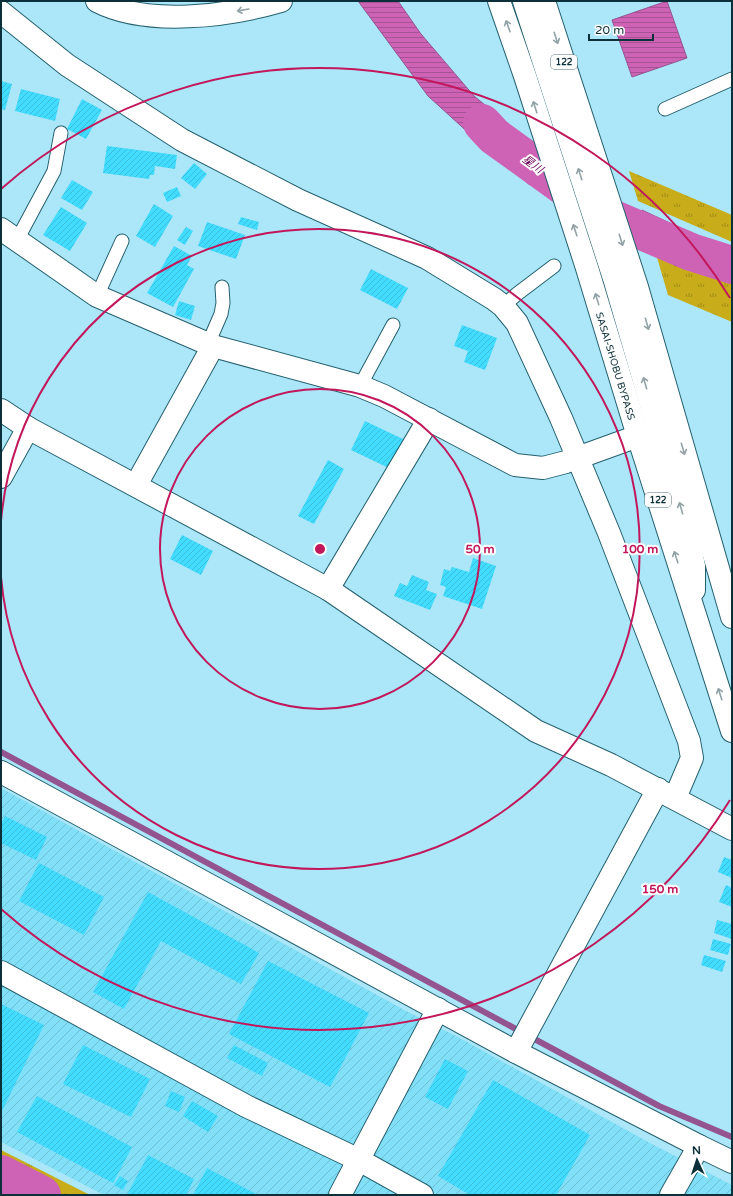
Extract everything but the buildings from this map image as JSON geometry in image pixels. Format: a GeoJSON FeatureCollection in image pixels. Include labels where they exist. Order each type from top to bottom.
{"type":"FeatureCollection","features":[{"type":"Feature","properties":{"kind":"main road"},"geometry":{"type":"LineString","coordinates":[[97,1],[135,14],[180,16],[216,15],[259,7],[281,1]]}},
{"type":"Feature","properties":{"kind":"main road","name":"SASAI-SHOBU BYPASS"},"geometry":{"type":"LineString","coordinates":[[499,1],[525,76],[587,268],[694,615],[732,731]]}},
{"type":"Feature","properties":{"kind":"main road"},"geometry":{"type":"LineString","coordinates":[[524,1],[614,278],[685,521],[694,566],[694,615]]}},
{"type":"Feature","properties":{"kind":"main road","name":"122"},"geometry":{"type":"LineString","coordinates":[[544,1],[637,287],[726,572],[732,617]]}},
{"type":"Feature","properties":{"kind":"main road"},"geometry":{"type":"LineString","coordinates":[[1,12],[67,65],[182,140],[298,200],[427,258],[494,299],[503,306],[517,323],[561,418],[609,533],[689,741],[692,758],[666,794],[516,1052]]}},
{"type":"Feature","properties":{"kind":"main road"},"geometry":{"type":"LineString","coordinates":[[9,235],[97,296],[211,345],[360,386],[384,396],[515,465],[543,468],[577,458],[638,436]]}},
{"type":"Feature","properties":{"kind":"main road"},"geometry":{"type":"LineString","coordinates":[[136,485],[211,345]]}},
{"type":"Feature","properties":{"kind":"main road"},"geometry":{"type":"LineString","coordinates":[[1,410],[28,428],[328,589],[536,731],[612,765],[732,829]]}},
{"type":"Feature","properties":{"kind":"main road"},"geometry":{"type":"LineString","coordinates":[[328,589],[428,419]]}},
{"type":"Feature","properties":{"kind":"main road"},"geometry":{"type":"LineString","coordinates":[[1,477],[28,428]]}},
{"type":"Feature","properties":{"kind":"main road"},"geometry":{"type":"LineString","coordinates":[[1,772],[516,1052],[732,1162]]}},
{"type":"Feature","properties":{"kind":"main road"},"geometry":{"type":"LineString","coordinates":[[1,972],[246,1106],[359,1160],[422,1195]]}},
{"type":"Feature","properties":{"kind":"main road"},"geometry":{"type":"LineString","coordinates":[[340,1195],[438,1010]]}},
{"type":"Feature","properties":{"kind":"main road"},"geometry":{"type":"LineString","coordinates":[[671,1195],[699,1146]]}},
{"type":"Feature","properties":{"kind":"lane"},"geometry":{"type":"LineString","coordinates":[[665,109],[732,79]]}},
{"type":"Feature","properties":{"kind":"lane"},"geometry":{"type":"LineString","coordinates":[[9,235],[54,170],[61,133]]}},
{"type":"Feature","properties":{"kind":"lane"},"geometry":{"type":"LineString","coordinates":[[97,296],[122,241]]}},
{"type":"Feature","properties":{"kind":"lane"},"geometry":{"type":"LineString","coordinates":[[503,306],[554,266]]}},
{"type":"Feature","properties":{"kind":"lane"},"geometry":{"type":"LineString","coordinates":[[211,345],[222,314],[222,287]]}},
{"type":"Feature","properties":{"kind":"lane"},"geometry":{"type":"LineString","coordinates":[[360,386],[393,325]]}},
{"type":"Feature","properties":{"kind":"shaded area"},"geometry":{"type":"Polygon","coordinates":[[[358,1],[398,1],[421,34],[474,96],[512,127],[530,185],[494,156],[428,96],[358,1]]]}},
{"type":"Feature","properties":{"kind":"shaded area"},"geometry":{"type":"Polygon","coordinates":[[[667,1],[687,58],[632,77],[612,20],[667,1]]]}},
{"type":"Feature","properties":{"kind":"shaded area"},"geometry":{"type":"Polygon","coordinates":[[[642,210],[704,239],[732,250],[732,284],[653,248],[642,210]]]}},
{"type":"Feature","properties":{"kind":"shaded area"},"geometry":{"type":"Polygon","coordinates":[[[1,788],[408,1012],[458,1037],[650,1143],[732,1185],[732,1195],[104,1195],[1,1142],[1,788]]]}},
{"type":"Feature","properties":{"kind":"green space"},"geometry":{"type":"Polygon","coordinates":[[[629,171],[732,215],[732,242],[638,201],[629,171]]]}},
{"type":"Feature","properties":{"kind":"green space"},"geometry":{"type":"Polygon","coordinates":[[[656,254],[732,283],[732,322],[668,295],[656,254]]]}},
{"type":"Feature","properties":{"kind":"green space"},"geometry":{"type":"Polygon","coordinates":[[[1,1150],[90,1195],[58,1195],[1,1164],[1,1150]]]}},
{"type":"Feature","properties":{"kind":"waterway","name":"星川"},"geometry":{"type":"LineString","coordinates":[[482,123],[494,136],[602,214],[691,252],[732,265]]}},
{"type":"Feature","properties":{"kind":"waterway"},"geometry":{"type":"LineString","coordinates":[[1,752],[659,1106],[732,1137]]}},
{"type":"Feature","properties":{"kind":"waterway"},"geometry":{"type":"LineString","coordinates":[[1,1174],[42,1195]]}}]}
